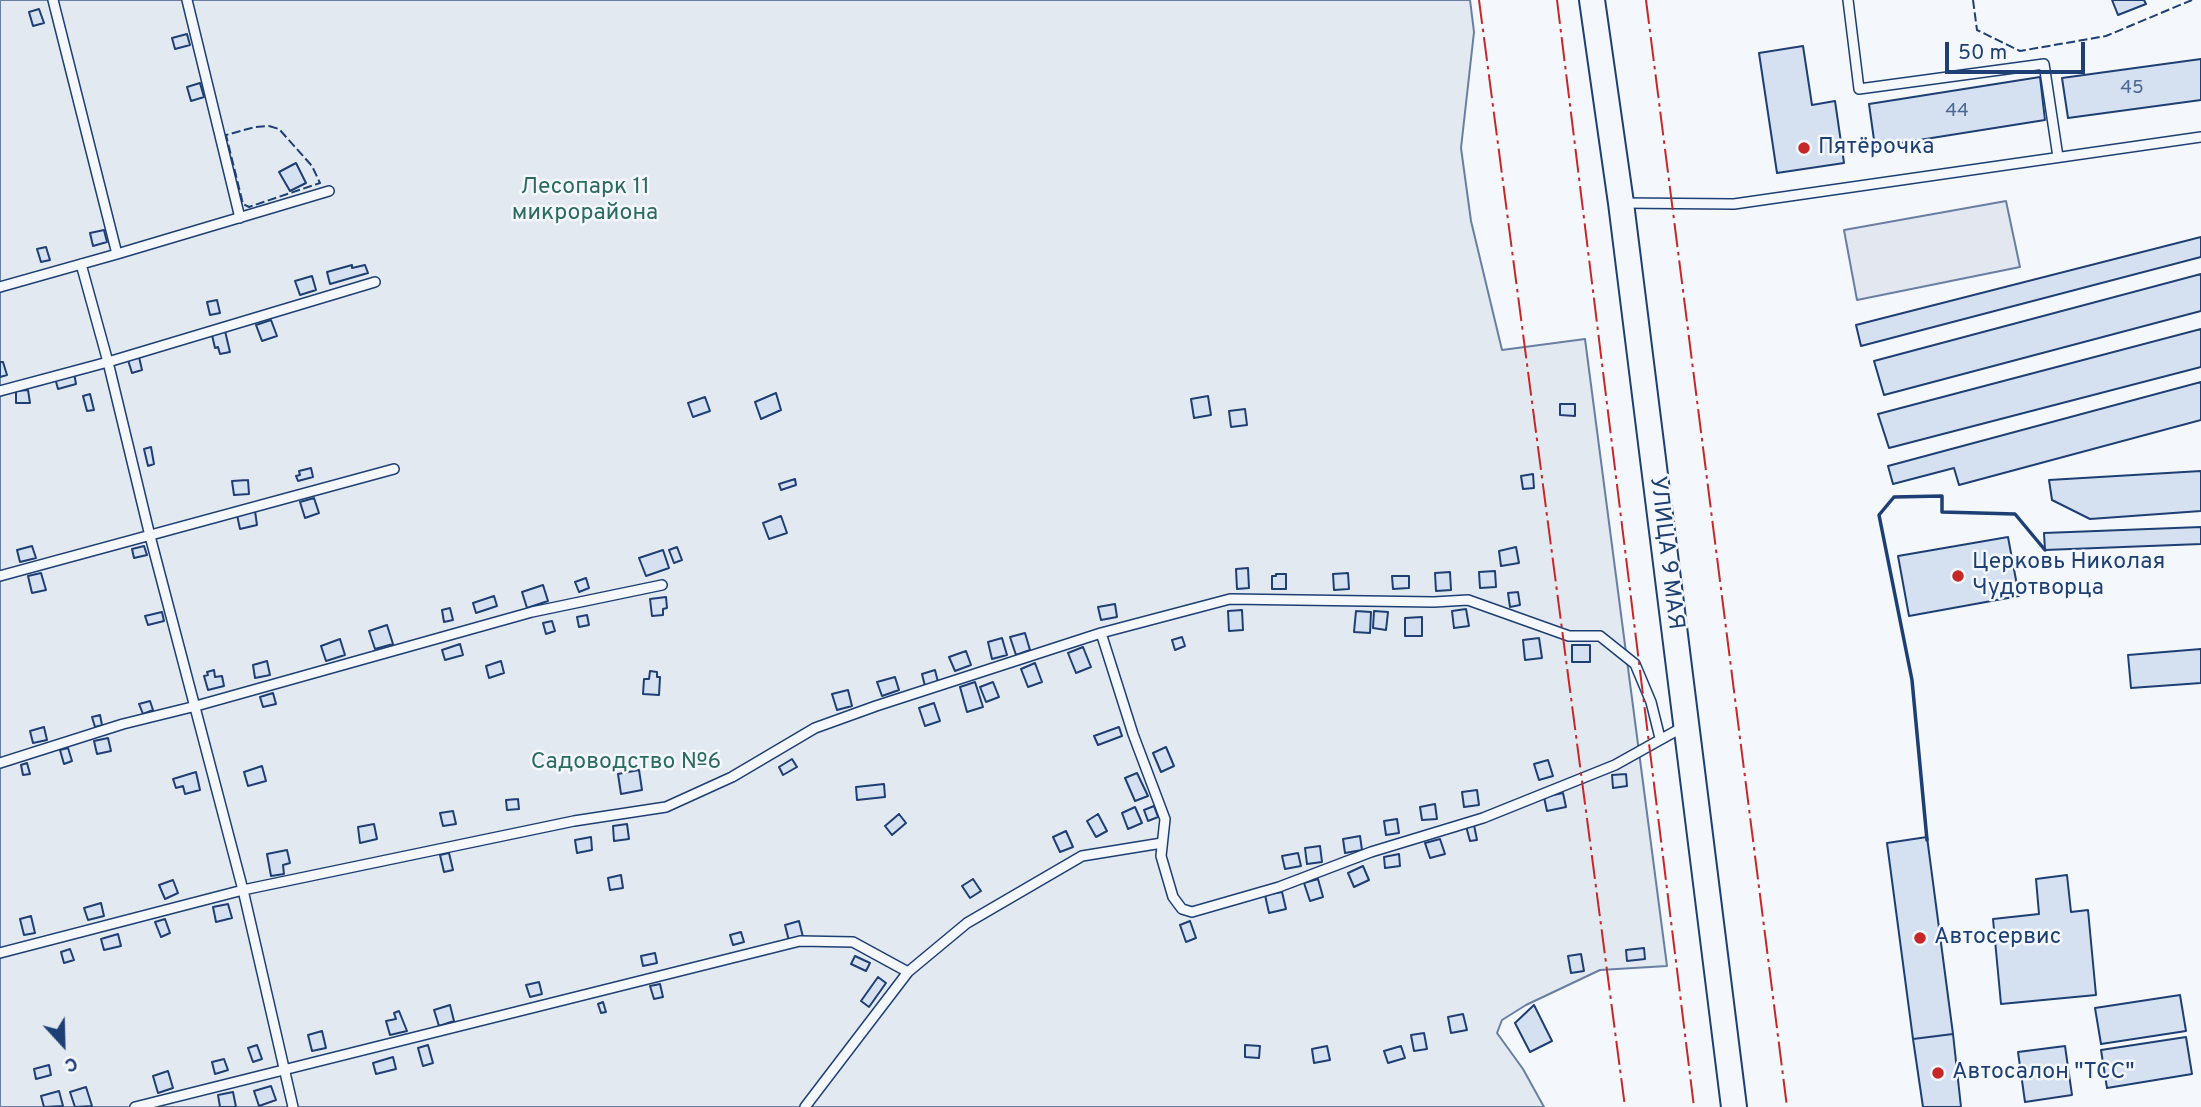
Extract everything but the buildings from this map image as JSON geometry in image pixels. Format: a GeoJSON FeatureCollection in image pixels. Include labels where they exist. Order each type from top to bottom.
{"type":"FeatureCollection","features":[{"type":"Feature","properties":{"kind":"main road","name":"УЛИЦА 9 МАЯ"},"geometry":{"type":"LineString","coordinates":[[1592,0],[1621,203],[1734,1107]]}},
{"type":"Feature","properties":{"kind":"lane"},"geometry":{"type":"LineString","coordinates":[[53,0],[117,254]]}},
{"type":"Feature","properties":{"kind":"lane"},"geometry":{"type":"LineString","coordinates":[[187,0],[240,218]]}},
{"type":"Feature","properties":{"kind":"lane"},"geometry":{"type":"LineString","coordinates":[[1849,0],[1859,89],[2045,64],[2058,157]]}},
{"type":"Feature","properties":{"kind":"lane"},"geometry":{"type":"LineString","coordinates":[[1621,203],[1734,204],[2201,137]]}},
{"type":"Feature","properties":{"kind":"lane"},"geometry":{"type":"LineString","coordinates":[[0,286],[329,191]]}},
{"type":"Feature","properties":{"kind":"lane"},"geometry":{"type":"LineString","coordinates":[[81,264],[243,890],[293,1107]]}},
{"type":"Feature","properties":{"kind":"lane"},"geometry":{"type":"LineString","coordinates":[[0,391],[108,362],[374,282]]}},
{"type":"Feature","properties":{"kind":"lane"},"geometry":{"type":"LineString","coordinates":[[0,576],[394,469]]}},
{"type":"Feature","properties":{"kind":"lane"},"geometry":{"type":"LineString","coordinates":[[0,763],[123,724],[531,612],[662,585]]}},
{"type":"Feature","properties":{"kind":"lane"},"geometry":{"type":"LineString","coordinates":[[0,953],[243,890],[574,821],[666,807],[732,777],[815,728],[1101,633],[1230,599],[1434,602],[1468,600],[1569,636],[1600,636],[1634,664],[1651,702],[1660,738]]}},
{"type":"Feature","properties":{"kind":"lane"},"geometry":{"type":"LineString","coordinates":[[1101,633],[1164,819],[1161,856],[1173,897],[1182,909],[1192,912],[1279,887],[1371,852],[1483,818],[1615,765],[1687,724]]}},
{"type":"Feature","properties":{"kind":"lane"},"geometry":{"type":"LineString","coordinates":[[804,1107],[908,972],[967,923],[1082,856],[1162,843]]}},
{"type":"Feature","properties":{"kind":"lane"},"geometry":{"type":"LineString","coordinates":[[135,1107],[800,942],[853,942],[908,972]]}},
{"type":"Feature","properties":{"kind":"green space","name":"Садоводство №6"},"geometry":{"type":"Polygon","coordinates":[[[0,0],[1470,0],[1474,32],[1461,148],[1471,221],[1502,350],[1585,339],[1667,966],[1600,970],[1526,1005],[1502,1020],[1497,1033],[1523,1069],[1544,1107],[0,1107],[0,0]]]}},
{"type":"Feature","properties":{"kind":"shaded area"},"geometry":{"type":"Polygon","coordinates":[[[2006,201],[2020,267],[1857,300],[1844,230],[2006,201]]]}},
{"type":"Feature","properties":{"kind":"fence"},"geometry":{"type":"LineString","coordinates":[[1973,0],[1977,30],[2020,51],[2106,36],[2192,0]]}},
{"type":"Feature","properties":{"kind":"fence"},"geometry":{"type":"LineString","coordinates":[[269,126],[279,129],[312,166],[320,183],[249,207],[243,204],[226,135],[269,126]]}},
{"type":"Feature","properties":{"kind":"wall"},"geometry":{"type":"LineString","coordinates":[[1927,840],[1912,680],[1879,515],[1894,497],[1942,496],[1942,512],[2015,514],[2045,550]]}},
{"type":"Feature","properties":{"kind":"power"},"geometry":{"type":"LineString","coordinates":[[1479,0],[1625,1107]]}},
{"type":"Feature","properties":{"kind":"power"},"geometry":{"type":"LineString","coordinates":[[1557,0],[1694,1107]]}},
{"type":"Feature","properties":{"kind":"power"},"geometry":{"type":"LineString","coordinates":[[1646,0],[1787,1107]]}},
{"type":"Feature","properties":{"kind":"place","name":"Пятёрочка"},"geometry":{"type":"Point","coordinates":[1804,148]}},
{"type":"Feature","properties":{"kind":"place","name":"Церковь Николая Чудотворца"},"geometry":{"type":"Point","coordinates":[1958,576]}},
{"type":"Feature","properties":{"kind":"place","name":"Автосервис"},"geometry":{"type":"Point","coordinates":[1920,938]}},
{"type":"Feature","properties":{"kind":"place","name":"Автосалон \"ТСС\""},"geometry":{"type":"Point","coordinates":[1938,1073]}},
{"type":"Feature","properties":{"kind":"park label","name":"Лесопарк 11 микрорайона"},"geometry":{"type":"Point","coordinates":[585,201]}}]}
